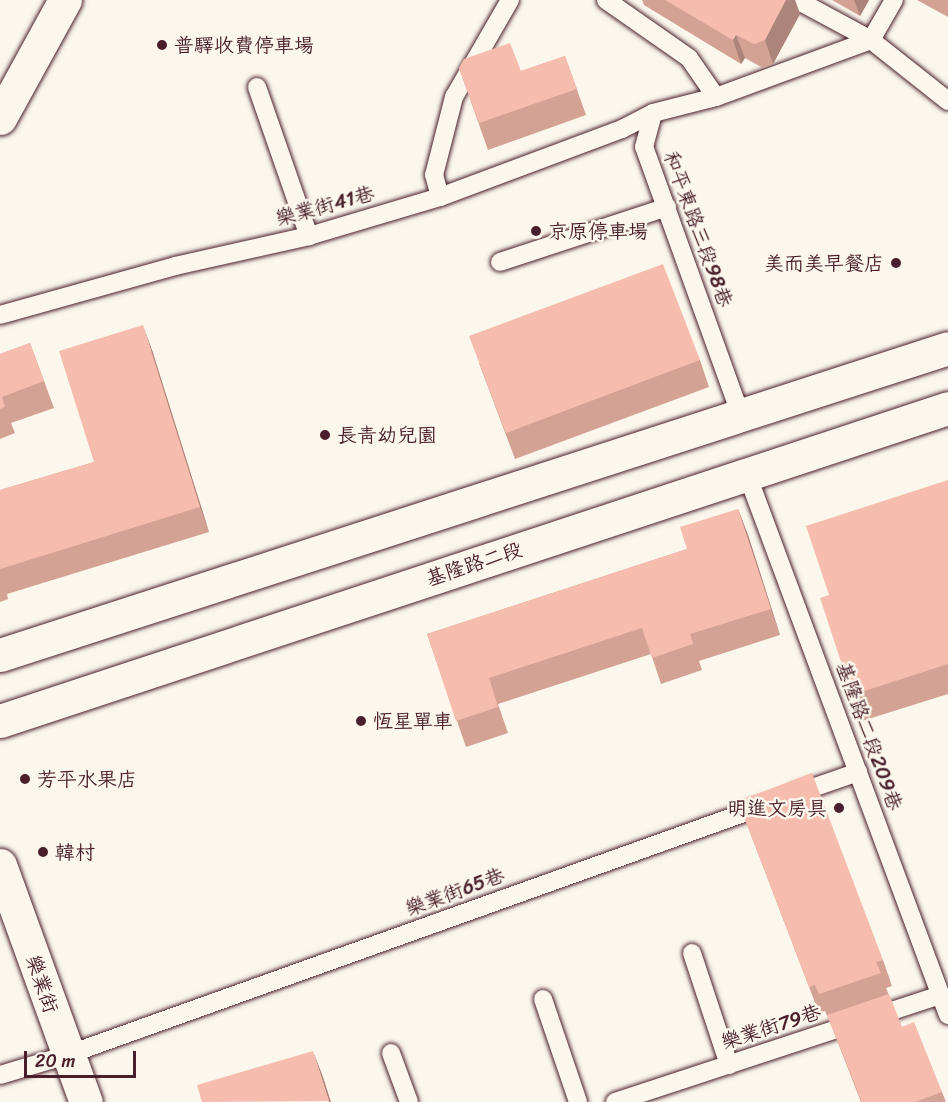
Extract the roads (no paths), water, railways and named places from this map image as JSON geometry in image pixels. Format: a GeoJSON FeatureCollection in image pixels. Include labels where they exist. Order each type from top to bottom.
{"type":"FeatureCollection","features":[{"type":"Feature","properties":{"kind":"main road"},"geometry":{"type":"LineString","coordinates":[[0,118],[65,0]]}},
{"type":"Feature","properties":{"kind":"main road"},"geometry":{"type":"LineString","coordinates":[[0,656],[948,348]]}},
{"type":"Feature","properties":{"kind":"main road","name":"基隆路二段"},"geometry":{"type":"LineString","coordinates":[[0,721],[948,408]]}},
{"type":"Feature","properties":{"kind":"main road","name":"樂業街"},"geometry":{"type":"LineString","coordinates":[[0,865],[67,1055],[86,1102]]}},
{"type":"Feature","properties":{"kind":"lane"},"geometry":{"type":"LineString","coordinates":[[440,197],[434,175],[454,97],[510,0]]}},
{"type":"Feature","properties":{"kind":"lane"},"geometry":{"type":"LineString","coordinates":[[606,0],[689,58],[716,97]]}},
{"type":"Feature","properties":{"kind":"lane"},"geometry":{"type":"LineString","coordinates":[[797,0],[871,40],[948,101]]}},
{"type":"Feature","properties":{"kind":"lane"},"geometry":{"type":"LineString","coordinates":[[653,113],[716,97],[871,40],[894,0]]}},
{"type":"Feature","properties":{"kind":"lane"},"geometry":{"type":"LineString","coordinates":[[257,87],[309,236]]}},
{"type":"Feature","properties":{"kind":"lane","name":"樂業街41巷"},"geometry":{"type":"LineString","coordinates":[[0,315],[175,266],[309,236],[440,197],[622,129],[653,113]]}},
{"type":"Feature","properties":{"kind":"lane","name":"和平東路三段98巷"},"geometry":{"type":"LineString","coordinates":[[653,113],[644,147],[741,416]]}},
{"type":"Feature","properties":{"kind":"lane"},"geometry":{"type":"LineString","coordinates":[[500,262],[667,207]]}},
{"type":"Feature","properties":{"kind":"lane","name":"基隆路二段209巷"},"geometry":{"type":"LineString","coordinates":[[747,474],[948,1015]]}},
{"type":"Feature","properties":{"kind":"lane","name":"樂業街65巷"},"geometry":{"type":"LineString","coordinates":[[0,1075],[67,1055],[858,772]]}},
{"type":"Feature","properties":{"kind":"lane"},"geometry":{"type":"LineString","coordinates":[[692,953],[729,1065]]}},
{"type":"Feature","properties":{"kind":"lane","name":"樂業街79巷"},"geometry":{"type":"LineString","coordinates":[[615,1102],[941,995]]}},
{"type":"Feature","properties":{"kind":"lane"},"geometry":{"type":"LineString","coordinates":[[543,999],[578,1102]]}},
{"type":"Feature","properties":{"kind":"lane"},"geometry":{"type":"LineString","coordinates":[[391,1053],[409,1102]]}},
{"type":"Feature","properties":{"kind":"place","name":"普驛收費停車場"},"geometry":{"type":"Point","coordinates":[162,45]}},
{"type":"Feature","properties":{"kind":"place","name":"京原停車場"},"geometry":{"type":"Point","coordinates":[536,231]}},
{"type":"Feature","properties":{"kind":"place","name":"美而美早餐店"},"geometry":{"type":"Point","coordinates":[896,263]}},
{"type":"Feature","properties":{"kind":"place","name":"長青幼兒園"},"geometry":{"type":"Point","coordinates":[325,435]}},
{"type":"Feature","properties":{"kind":"place","name":"恆星單車"},"geometry":{"type":"Point","coordinates":[361,721]}},
{"type":"Feature","properties":{"kind":"place","name":"芳平水果店"},"geometry":{"type":"Point","coordinates":[25,779]}},
{"type":"Feature","properties":{"kind":"place","name":"明進文房具"},"geometry":{"type":"Point","coordinates":[839,808]}},
{"type":"Feature","properties":{"kind":"place","name":"韓村"},"geometry":{"type":"Point","coordinates":[43,852]}}]}
